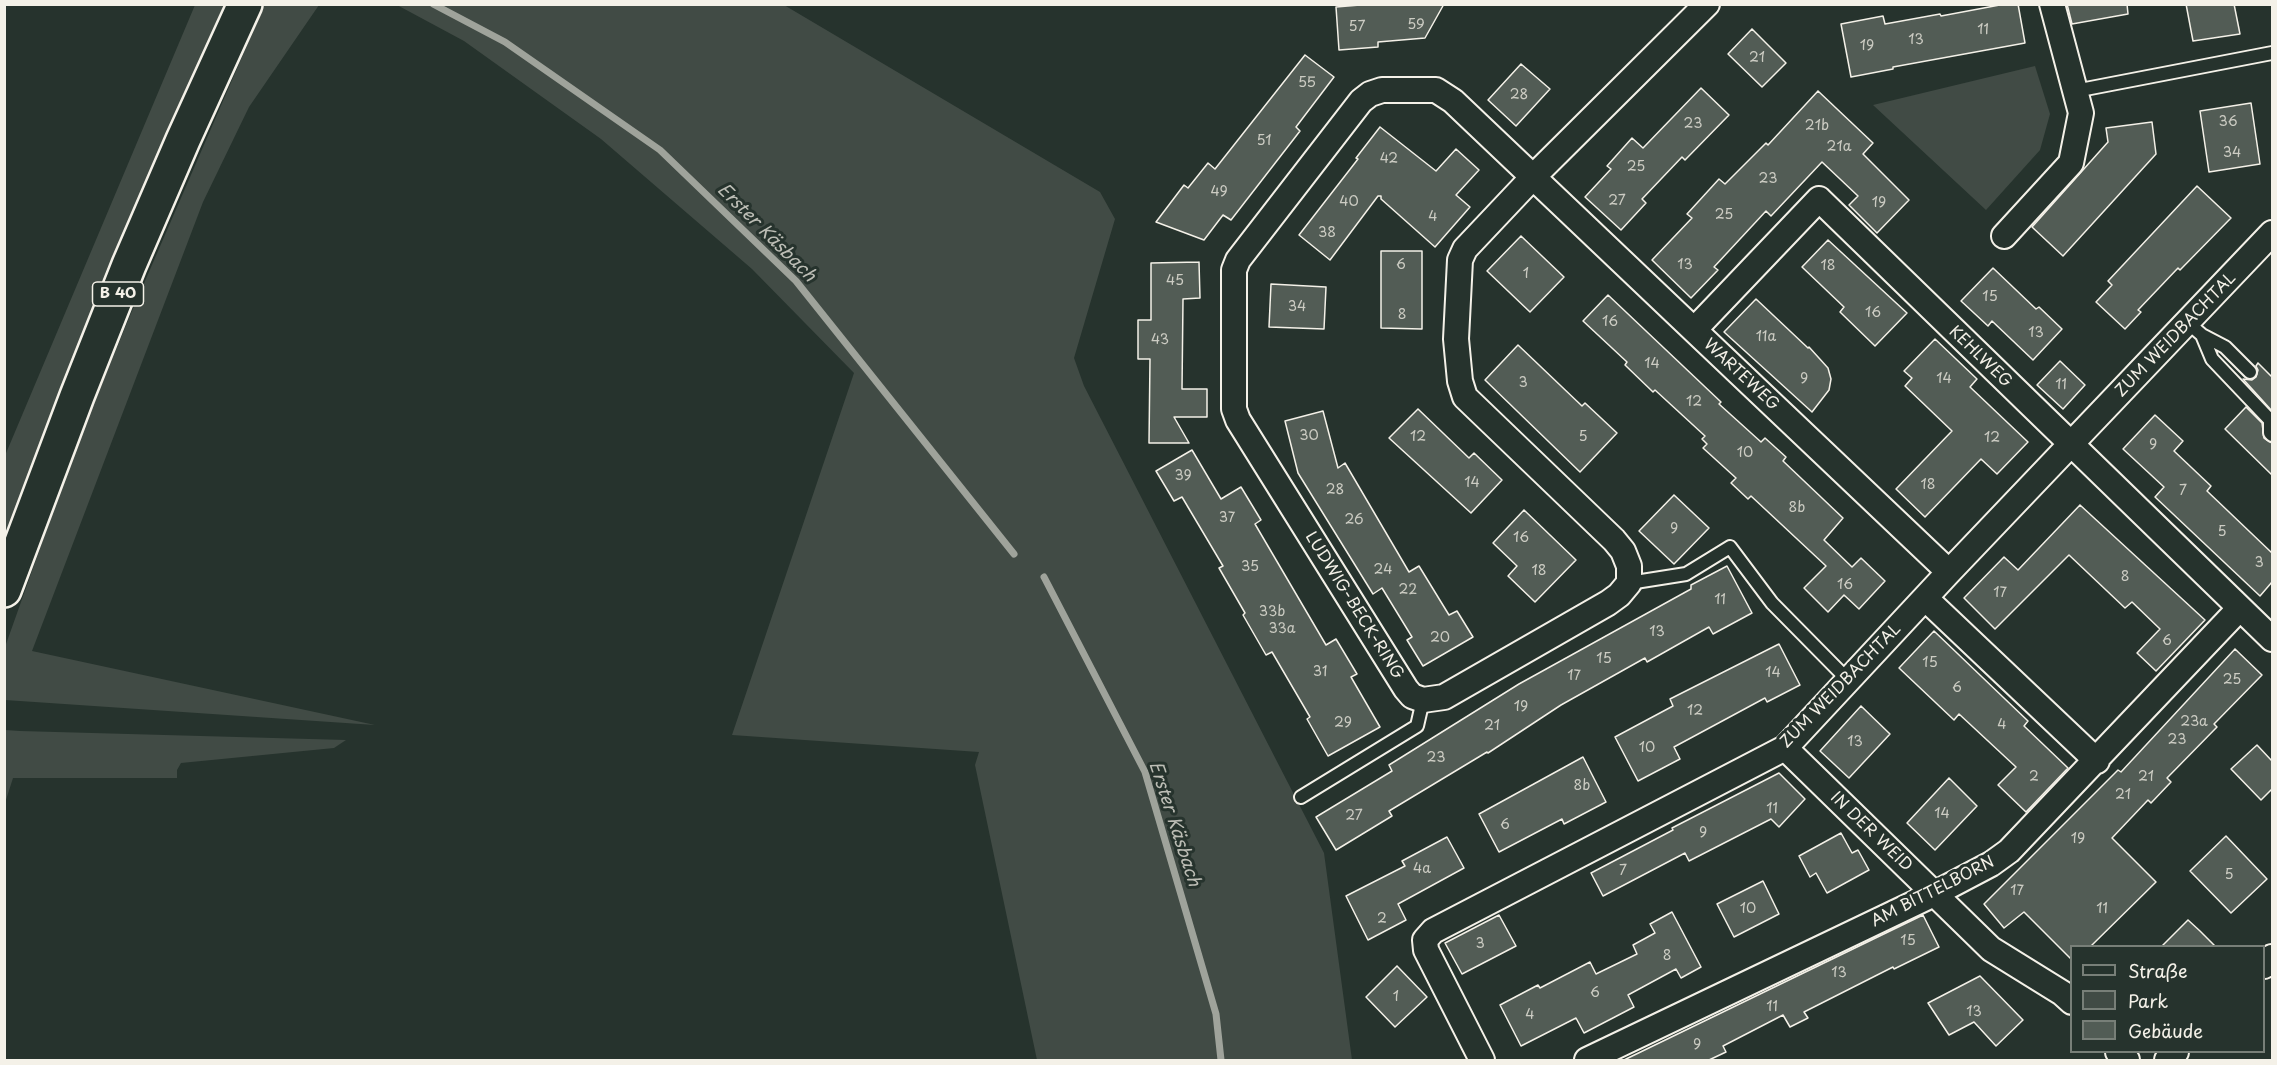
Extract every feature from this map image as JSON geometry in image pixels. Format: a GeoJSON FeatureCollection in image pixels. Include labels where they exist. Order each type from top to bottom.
{"type":"FeatureCollection","features":[{"type":"Feature","properties":{"kind":"main road","name":"B 40"},"geometry":{"type":"LineString","coordinates":[[4,590],[129,265],[245,4]]}},
{"type":"Feature","properties":{"kind":"street"},"geometry":{"type":"LineString","coordinates":[[1423,700],[1444,697],[1608,603],[1629,583],[1629,566],[1623,551],[1614,540],[1465,397],[1460,381],[1456,339],[1460,260],[1465,249],[1533,177],[1707,4]]}},
{"type":"Feature","properties":{"kind":"street"},"geometry":{"type":"LineString","coordinates":[[2004,236],[2072,163],[2081,112],[2052,4]]}},
{"type":"Feature","properties":{"kind":"street","name":"LUDWIG-BECK-RING"},"geometry":{"type":"LineString","coordinates":[[1423,700],[1412,696],[1406,689],[1238,420],[1234,409],[1234,270],[1245,250],[1361,101],[1370,94],[1382,90],[1436,90],[1453,101],[1533,177]]}},
{"type":"Feature","properties":{"kind":"street","name":"WARTEWEG"},"geometry":{"type":"LineString","coordinates":[[1533,177],[1949,572]]}},
{"type":"Feature","properties":{"kind":"street","name":"KEHLWEG"},"geometry":{"type":"LineString","coordinates":[[1694,330],[1819,199],[2272,639]]}},
{"type":"Feature","properties":{"kind":"street","name":"ZUM WEIDBACHTAL"},"geometry":{"type":"LineString","coordinates":[[1482,1060],[1426,950],[1425,940],[1433,931],[1785,748],[1949,572],[2072,446],[2194,328],[2272,233]]}},
{"type":"Feature","properties":{"kind":"street"},"geometry":{"type":"LineString","coordinates":[[1925,598],[2097,761]]}},
{"type":"Feature","properties":{"kind":"street","name":"AM BITTELBORN"},"geometry":{"type":"LineString","coordinates":[[1587,1060],[1934,894],[1991,864],[2009,851],[2097,761],[2239,609]]}},
{"type":"Feature","properties":{"kind":"street","name":"IN DER WEID"},"geometry":{"type":"LineString","coordinates":[[1785,748],[1991,949],[2070,1000]]}},
{"type":"Feature","properties":{"kind":"lane"},"geometry":{"type":"LineString","coordinates":[[2075,91],[2272,53]]}},
{"type":"Feature","properties":{"kind":"lane"},"geometry":{"type":"LineString","coordinates":[[2194,328],[2225,347],[2250,372]]}},
{"type":"Feature","properties":{"kind":"lane"},"geometry":{"type":"LineString","coordinates":[[2194,328],[2212,359],[2270,420],[2272,435]]}},
{"type":"Feature","properties":{"kind":"lane"},"geometry":{"type":"LineString","coordinates":[[1629,583],[1686,573],[1730,547],[1772,603],[1848,680]]}},
{"type":"Feature","properties":{"kind":"lane"},"geometry":{"type":"LineString","coordinates":[[1301,797],[1417,726],[1423,700]]}},
{"type":"Feature","properties":{"kind":"green space"},"geometry":{"type":"Polygon","coordinates":[[[265,4],[319,5],[249,107],[203,202],[32,651],[375,725],[5,700],[5,647],[75,450],[129,318],[265,4]]]}},
{"type":"Feature","properties":{"kind":"green space"},"geometry":{"type":"Polygon","coordinates":[[[195,5],[224,5],[106,271],[5,542],[4,458],[195,5]]]}},
{"type":"Feature","properties":{"kind":"green space"},"geometry":{"type":"Polygon","coordinates":[[[397,5],[784,5],[1100,192],[1115,219],[1074,358],[1084,386],[1324,853],[1352,1060],[1037,1060],[975,765],[979,752],[732,735],[854,373],[752,269],[601,139],[464,41],[397,5]]]}},
{"type":"Feature","properties":{"kind":"green space"},"geometry":{"type":"Polygon","coordinates":[[[2035,66],[2050,114],[2040,150],[1986,210],[1873,105],[2035,66]]]}},
{"type":"Feature","properties":{"kind":"green space"},"geometry":{"type":"Polygon","coordinates":[[[5,730],[346,740],[334,748],[181,763],[177,770],[177,778],[13,778],[5,803],[5,730]]]}},
{"type":"Feature","properties":{"kind":"building"},"geometry":{"type":"Polygon","coordinates":[[[1372,4],[1444,4],[1425,38],[1378,42],[1378,47],[1339,50],[1336,7],[1372,4]]]}},
{"type":"Feature","properties":{"kind":"building"},"geometry":{"type":"Polygon","coordinates":[[[2005,4],[2018,4],[2025,43],[1851,77],[1841,24],[1883,16],[1885,24],[2005,4]]]}},
{"type":"Feature","properties":{"kind":"building"},"geometry":{"type":"Polygon","coordinates":[[[2067,4],[2127,4],[2128,14],[2072,24],[2067,4]]]}},
{"type":"Feature","properties":{"kind":"building"},"geometry":{"type":"Polygon","coordinates":[[[2186,4],[2234,4],[2240,34],[2193,41],[2186,4]]]}},
{"type":"Feature","properties":{"kind":"building"},"geometry":{"type":"Polygon","coordinates":[[[1752,29],[1786,63],[1762,87],[1728,54],[1752,29]]]}},
{"type":"Feature","properties":{"kind":"building"},"geometry":{"type":"Polygon","coordinates":[[[1305,55],[1334,77],[1296,127],[1300,131],[1231,220],[1223,215],[1204,240],[1156,222],[1184,185],[1188,188],[1208,163],[1215,169],[1305,55]]]}},
{"type":"Feature","properties":{"kind":"building"},"geometry":{"type":"Polygon","coordinates":[[[1521,64],[1550,89],[1516,126],[1488,100],[1521,64]]]}},
{"type":"Feature","properties":{"kind":"building"},"geometry":{"type":"Polygon","coordinates":[[[1701,88],[1729,115],[1685,160],[1682,157],[1642,199],[1646,203],[1621,230],[1585,197],[1611,169],[1607,166],[1632,138],[1643,148],[1701,88]]]}},
{"type":"Feature","properties":{"kind":"building"},"geometry":{"type":"Polygon","coordinates":[[[1818,91],[1873,143],[1863,154],[1909,200],[1877,233],[1849,205],[1858,196],[1822,162],[1771,216],[1766,211],[1714,267],[1718,270],[1691,298],[1652,260],[1692,218],[1687,214],[1719,179],[1725,184],[1766,143],[1768,145],[1818,91]]]}},
{"type":"Feature","properties":{"kind":"building"},"geometry":{"type":"Polygon","coordinates":[[[2251,103],[2260,164],[2209,172],[2200,111],[2251,103]]]}},
{"type":"Feature","properties":{"kind":"building"},"geometry":{"type":"Polygon","coordinates":[[[2152,122],[2156,154],[2063,256],[2032,227],[2108,142],[2106,128],[2152,122]]]}},
{"type":"Feature","properties":{"kind":"building"},"geometry":{"type":"Polygon","coordinates":[[[1380,127],[1436,171],[1456,149],[1479,170],[1456,195],[1470,207],[1435,247],[1381,199],[1381,196],[1378,196],[1330,260],[1299,235],[1380,127]]]}},
{"type":"Feature","properties":{"kind":"building"},"geometry":{"type":"Polygon","coordinates":[[[2197,186],[2231,218],[2180,270],[2178,268],[2138,310],[2141,312],[2125,329],[2096,302],[2112,285],[2108,281],[2197,186]]]}},
{"type":"Feature","properties":{"kind":"building"},"geometry":{"type":"Polygon","coordinates":[[[1521,236],[1564,277],[1530,312],[1487,271],[1521,236]]]}},
{"type":"Feature","properties":{"kind":"building"},"geometry":{"type":"Polygon","coordinates":[[[1828,240],[1907,313],[1875,346],[1840,312],[1844,307],[1802,267],[1828,240]]]}},
{"type":"Feature","properties":{"kind":"building"},"geometry":{"type":"Polygon","coordinates":[[[1381,251],[1422,251],[1422,329],[1381,328],[1381,251]]]}},
{"type":"Feature","properties":{"kind":"building"},"geometry":{"type":"Polygon","coordinates":[[[1199,262],[1200,298],[1183,299],[1182,389],[1207,389],[1207,417],[1174,417],[1189,443],[1149,443],[1150,359],[1138,359],[1138,320],[1151,320],[1151,263],[1199,262]]]}},
{"type":"Feature","properties":{"kind":"building"},"geometry":{"type":"Polygon","coordinates":[[[1993,268],[2036,309],[2039,307],[2062,329],[2033,360],[1992,321],[1988,326],[1961,301],[1993,268]]]}},
{"type":"Feature","properties":{"kind":"building"},"geometry":{"type":"Polygon","coordinates":[[[1271,284],[1326,287],[1324,329],[1269,327],[1271,284]]]}},
{"type":"Feature","properties":{"kind":"building"},"geometry":{"type":"Polygon","coordinates":[[[1608,295],[1721,402],[1719,404],[1761,442],[1765,438],[1786,457],[1783,461],[1843,518],[1824,540],[1852,567],[1861,558],[1885,581],[1859,609],[1844,595],[1828,612],[1804,588],[1826,566],[1751,496],[1748,499],[1731,483],[1736,478],[1703,448],[1707,444],[1702,439],[1705,436],[1655,390],[1653,392],[1625,365],[1627,362],[1583,321],[1608,295]]]}},
{"type":"Feature","properties":{"kind":"building"},"geometry":{"type":"Polygon","coordinates":[[[1756,299],[1809,347],[1828,368],[1831,379],[1829,390],[1812,412],[1724,332],[1756,299]]]}},
{"type":"Feature","properties":{"kind":"building"},"geometry":{"type":"Polygon","coordinates":[[[1935,339],[1977,379],[1970,387],[2028,442],[1997,474],[1981,459],[1925,517],[1896,489],[1952,431],[1905,386],[1912,378],[1904,371],[1935,339]]]}},
{"type":"Feature","properties":{"kind":"building"},"geometry":{"type":"Polygon","coordinates":[[[1518,345],[1582,406],[1585,403],[1617,433],[1580,472],[1485,380],[1518,345]]]}},
{"type":"Feature","properties":{"kind":"building"},"geometry":{"type":"Polygon","coordinates":[[[2060,361],[2085,385],[2063,409],[2037,385],[2060,361]]]}},
{"type":"Feature","properties":{"kind":"building"},"geometry":{"type":"Polygon","coordinates":[[[2258,363],[2272,377],[2272,411],[2243,379],[2252,380],[2256,377],[2258,363]]]}},
{"type":"Feature","properties":{"kind":"building"},"geometry":{"type":"Polygon","coordinates":[[[2246,407],[2262,423],[2264,438],[2272,443],[2272,475],[2225,429],[2246,407]]]}},
{"type":"Feature","properties":{"kind":"building"},"geometry":{"type":"Polygon","coordinates":[[[1418,409],[1469,458],[1474,453],[1502,480],[1471,513],[1389,438],[1418,409]]]}},
{"type":"Feature","properties":{"kind":"building"},"geometry":{"type":"Polygon","coordinates":[[[1323,411],[1338,468],[1345,463],[1409,572],[1419,566],[1449,615],[1457,611],[1473,637],[1423,666],[1407,640],[1412,637],[1382,588],[1373,594],[1298,473],[1285,421],[1323,411]]]}},
{"type":"Feature","properties":{"kind":"building"},"geometry":{"type":"Polygon","coordinates":[[[2155,415],[2183,441],[2174,451],[2211,486],[2207,491],[2272,553],[2272,582],[2260,596],[2155,497],[2164,487],[2123,449],[2155,415]]]}},
{"type":"Feature","properties":{"kind":"building"},"geometry":{"type":"Polygon","coordinates":[[[1192,450],[1221,499],[1241,487],[1261,520],[1255,524],[1326,645],[1336,639],[1357,674],[1351,677],[1380,727],[1328,756],[1307,719],[1310,717],[1272,652],[1266,655],[1243,615],[1245,613],[1219,568],[1223,566],[1182,497],[1174,501],[1156,471],[1192,450]]]}},
{"type":"Feature","properties":{"kind":"building"},"geometry":{"type":"Polygon","coordinates":[[[1674,495],[1709,528],[1674,564],[1639,531],[1674,495]]]}},
{"type":"Feature","properties":{"kind":"building"},"geometry":{"type":"Polygon","coordinates":[[[2080,505],[2205,620],[2156,671],[2137,653],[2160,629],[2132,602],[2125,608],[2069,555],[1995,629],[1964,598],[2004,557],[2018,570],[2080,505]]]}},
{"type":"Feature","properties":{"kind":"building"},"geometry":{"type":"Polygon","coordinates":[[[1524,510],[1576,560],[1535,602],[1508,576],[1517,566],[1493,543],[1524,510]]]}},
{"type":"Feature","properties":{"kind":"building"},"geometry":{"type":"Polygon","coordinates":[[[1727,566],[1752,613],[1713,634],[1709,627],[1647,662],[1645,658],[1561,705],[1488,753],[1389,811],[1392,816],[1336,850],[1316,817],[1392,771],[1389,765],[1519,684],[1691,589],[1691,585],[1727,566]]]}},
{"type":"Feature","properties":{"kind":"building"},"geometry":{"type":"Polygon","coordinates":[[[1934,631],[2028,721],[2024,726],[2068,768],[2026,812],[1998,785],[2016,767],[1959,714],[1954,720],[1899,668],[1934,631]]]}},
{"type":"Feature","properties":{"kind":"building"},"geometry":{"type":"Polygon","coordinates":[[[1779,644],[1800,685],[1767,702],[1765,698],[1674,747],[1680,759],[1638,781],[1615,737],[1673,706],[1670,699],[1779,644]]]}},
{"type":"Feature","properties":{"kind":"building"},"geometry":{"type":"Polygon","coordinates":[[[2235,649],[2262,675],[2214,724],[2217,727],[2167,778],[2171,782],[2151,803],[2148,800],[2112,838],[2156,882],[2092,945],[2070,945],[2070,958],[2024,912],[2004,928],[1984,904],[2118,770],[2121,772],[2235,649]]]}},
{"type":"Feature","properties":{"kind":"building"},"geometry":{"type":"Polygon","coordinates":[[[1861,706],[1890,734],[1849,778],[1820,751],[1861,706]]]}},
{"type":"Feature","properties":{"kind":"building"},"geometry":{"type":"Polygon","coordinates":[[[2257,745],[2272,761],[2272,789],[2261,800],[2231,769],[2257,745]]]}},
{"type":"Feature","properties":{"kind":"building"},"geometry":{"type":"Polygon","coordinates":[[[1583,757],[1606,802],[1564,824],[1562,819],[1499,852],[1479,814],[1583,757]]]}},
{"type":"Feature","properties":{"kind":"building"},"geometry":{"type":"Polygon","coordinates":[[[1779,773],[1805,799],[1779,827],[1771,819],[1689,861],[1685,853],[1603,896],[1591,873],[1779,773]]]}},
{"type":"Feature","properties":{"kind":"building"},"geometry":{"type":"Polygon","coordinates":[[[1949,778],[1977,806],[1935,850],[1907,823],[1949,778]]]}},
{"type":"Feature","properties":{"kind":"building"},"geometry":{"type":"Polygon","coordinates":[[[1841,833],[1852,853],[1858,850],[1869,870],[1827,893],[1816,873],[1810,877],[1799,856],[1841,833]]]}},
{"type":"Feature","properties":{"kind":"building"},"geometry":{"type":"Polygon","coordinates":[[[2226,836],[2267,879],[2231,913],[2190,871],[2226,836]]]}},
{"type":"Feature","properties":{"kind":"building"},"geometry":{"type":"Polygon","coordinates":[[[1447,837],[1464,868],[1398,904],[1406,920],[1368,940],[1346,896],[1405,866],[1402,861],[1447,837]]]}},
{"type":"Feature","properties":{"kind":"building"},"geometry":{"type":"Polygon","coordinates":[[[1763,881],[1779,914],[1734,937],[1717,904],[1763,881]]]}},
{"type":"Feature","properties":{"kind":"building"},"geometry":{"type":"Polygon","coordinates":[[[1672,912],[1701,967],[1681,978],[1676,969],[1628,995],[1634,1007],[1584,1033],[1576,1018],[1521,1046],[1500,1005],[1538,985],[1540,988],[1590,962],[1596,974],[1637,954],[1633,945],[1655,933],[1650,924],[1672,912]]]}},
{"type":"Feature","properties":{"kind":"building"},"geometry":{"type":"Polygon","coordinates":[[[1499,915],[1516,946],[1462,974],[1445,943],[1499,915]]]}},
{"type":"Feature","properties":{"kind":"building"},"geometry":{"type":"Polygon","coordinates":[[[1923,915],[1939,947],[1894,969],[1893,967],[1804,1012],[1808,1018],[1790,1027],[1783,1015],[1723,1046],[1726,1052],[1709,1060],[1624,1060],[1923,915]]]}},
{"type":"Feature","properties":{"kind":"building"},"geometry":{"type":"Polygon","coordinates":[[[2188,920],[2214,945],[2163,945],[2188,920]]]}},
{"type":"Feature","properties":{"kind":"building"},"geometry":{"type":"Polygon","coordinates":[[[1397,966],[1427,997],[1395,1027],[1366,997],[1397,966]]]}},
{"type":"Feature","properties":{"kind":"building"},"geometry":{"type":"Polygon","coordinates":[[[1980,976],[2023,1020],[1996,1046],[1974,1022],[1949,1035],[1928,1003],[1980,976]]]}},
{"type":"Feature","properties":{"kind":"waterway","name":"Erster Käsbach"},"geometry":{"type":"LineString","coordinates":[[433,4],[505,42],[660,150],[796,281],[1014,554]]}},
{"type":"Feature","properties":{"kind":"waterway","name":"Erster Käsbach"},"geometry":{"type":"LineString","coordinates":[[1044,577],[1145,772],[1216,1014],[1221,1060]]}}]}
